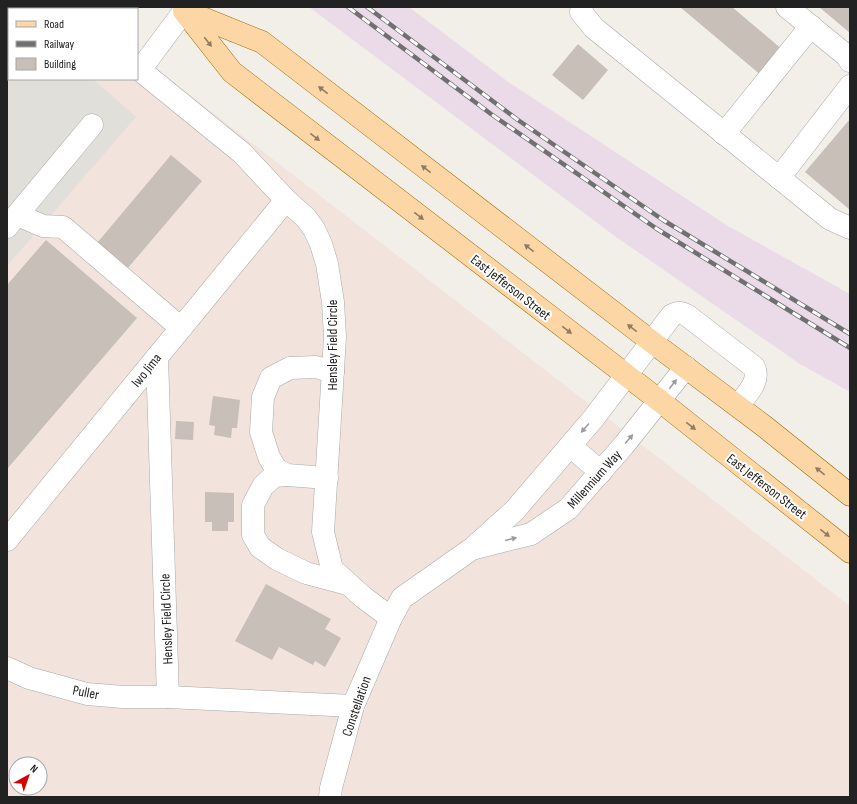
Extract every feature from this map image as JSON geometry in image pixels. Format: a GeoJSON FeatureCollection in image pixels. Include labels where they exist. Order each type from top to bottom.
{"type":"FeatureCollection","features":[{"type":"Feature","properties":{"kind":"main road"},"geometry":{"type":"LineString","coordinates":[[182,9],[262,42],[652,342],[738,406],[850,495]]}},
{"type":"Feature","properties":{"kind":"main road","name":"East Jefferson Street"},"geometry":{"type":"LineString","coordinates":[[182,9],[232,72],[660,401],[850,552]]}},
{"type":"Feature","properties":{"kind":"street"},"geometry":{"type":"LineString","coordinates":[[582,7],[581,12],[594,28],[830,219],[850,228]]}},
{"type":"Feature","properties":{"kind":"street"},"geometry":{"type":"LineString","coordinates":[[787,7],[847,56],[850,61]]}},
{"type":"Feature","properties":{"kind":"street","name":"Hensley Field Circle"},"geometry":{"type":"LineString","coordinates":[[182,9],[140,70],[242,153],[286,200],[306,218],[314,229],[328,264],[333,302],[335,337],[323,532],[332,569],[363,597],[391,618]]}},
{"type":"Feature","properties":{"kind":"street"},"geometry":{"type":"LineString","coordinates":[[724,134],[811,26]]}},
{"type":"Feature","properties":{"kind":"street"},"geometry":{"type":"LineString","coordinates":[[779,178],[850,86]]}},
{"type":"Feature","properties":{"kind":"street"},"geometry":{"type":"LineString","coordinates":[[12,221],[92,125]]}},
{"type":"Feature","properties":{"kind":"street","name":"Iwo Jima"},"geometry":{"type":"LineString","coordinates":[[7,540],[286,200]]}},
{"type":"Feature","properties":{"kind":"street"},"geometry":{"type":"LineString","coordinates":[[12,221],[43,226],[63,227],[181,328]]}},
{"type":"Feature","properties":{"kind":"street","name":"Millennium Way"},"geometry":{"type":"LineString","coordinates":[[391,618],[402,598],[473,548],[515,510],[593,419],[672,316],[678,313],[683,313],[688,316],[754,367],[757,373],[756,379],[738,406]]}},
{"type":"Feature","properties":{"kind":"street","name":"Hensley Field Circle"},"geometry":{"type":"LineString","coordinates":[[157,357],[168,697]]}},
{"type":"Feature","properties":{"kind":"street"},"geometry":{"type":"LineString","coordinates":[[287,475],[276,469],[269,457],[261,432],[263,397],[271,378],[290,368],[316,367],[333,372]]}},
{"type":"Feature","properties":{"kind":"street","name":"Millennium Way"},"geometry":{"type":"LineString","coordinates":[[473,548],[531,534],[568,509],[660,401],[686,367]]}},
{"type":"Feature","properties":{"kind":"street"},"geometry":{"type":"LineString","coordinates":[[570,446],[601,472]]}},
{"type":"Feature","properties":{"kind":"street"},"geometry":{"type":"LineString","coordinates":[[327,478],[287,475],[274,476],[262,486],[253,505],[252,535],[260,547],[277,558],[306,573],[350,585]]}},
{"type":"Feature","properties":{"kind":"street","name":"Constellation"},"geometry":{"type":"LineString","coordinates":[[330,797],[331,788],[353,706],[391,618]]}},
{"type":"Feature","properties":{"kind":"street","name":"Puller"},"geometry":{"type":"LineString","coordinates":[[7,668],[29,678],[88,694],[123,697],[168,697]]}},
{"type":"Feature","properties":{"kind":"street"},"geometry":{"type":"LineString","coordinates":[[168,697],[353,706]]}},
{"type":"Feature","properties":{"kind":"shaded area"},"geometry":{"type":"Polygon","coordinates":[[[7,7],[78,8],[8,8],[8,80],[138,80],[138,55],[850,606],[850,797],[7,797],[7,7]]]}},
{"type":"Feature","properties":{"kind":"shaded area"},"geometry":{"type":"Polygon","coordinates":[[[7,7],[10,7],[11,8],[8,8],[8,80],[94,80],[136,117],[7,266],[7,7]]]}},
{"type":"Feature","properties":{"kind":"shaded area"},"geometry":{"type":"Polygon","coordinates":[[[309,7],[409,7],[507,81],[728,226],[850,294],[850,392],[800,364],[616,237],[309,7]]]}},
{"type":"Feature","properties":{"kind":"building"},"geometry":{"type":"Polygon","coordinates":[[[680,7],[732,7],[783,50],[762,76],[680,7]]]}},
{"type":"Feature","properties":{"kind":"building"},"geometry":{"type":"Polygon","coordinates":[[[819,7],[850,7],[850,33],[819,7]]]}},
{"type":"Feature","properties":{"kind":"building"},"geometry":{"type":"Polygon","coordinates":[[[578,44],[608,70],[583,100],[552,75],[578,44]]]}},
{"type":"Feature","properties":{"kind":"building"},"geometry":{"type":"Polygon","coordinates":[[[850,119],[850,210],[805,172],[850,119]]]}},
{"type":"Feature","properties":{"kind":"building"},"geometry":{"type":"Polygon","coordinates":[[[171,155],[202,181],[127,269],[97,243],[171,155]]]}},
{"type":"Feature","properties":{"kind":"building"},"geometry":{"type":"Polygon","coordinates":[[[46,240],[137,318],[7,469],[7,285],[46,240]]]}},
{"type":"Feature","properties":{"kind":"building"},"geometry":{"type":"Polygon","coordinates":[[[213,396],[240,400],[237,428],[232,428],[231,438],[214,435],[215,426],[209,425],[213,396]]]}},
{"type":"Feature","properties":{"kind":"building"},"geometry":{"type":"Polygon","coordinates":[[[176,421],[194,422],[193,440],[175,439],[176,421]]]}},
{"type":"Feature","properties":{"kind":"building"},"geometry":{"type":"Polygon","coordinates":[[[205,492],[234,493],[234,522],[228,522],[228,531],[212,531],[212,522],[205,522],[205,492]]]}},
{"type":"Feature","properties":{"kind":"building"},"geometry":{"type":"Polygon","coordinates":[[[266,584],[331,619],[325,629],[341,638],[325,667],[315,661],[313,665],[279,647],[272,660],[235,641],[266,584]]]}},
{"type":"Feature","properties":{"kind":"railway"},"geometry":{"type":"LineString","coordinates":[[348,7],[491,114],[657,229],[850,348]]}},
{"type":"Feature","properties":{"kind":"railway"},"geometry":{"type":"LineString","coordinates":[[367,7],[518,120],[663,220],[850,334]]}}]}
